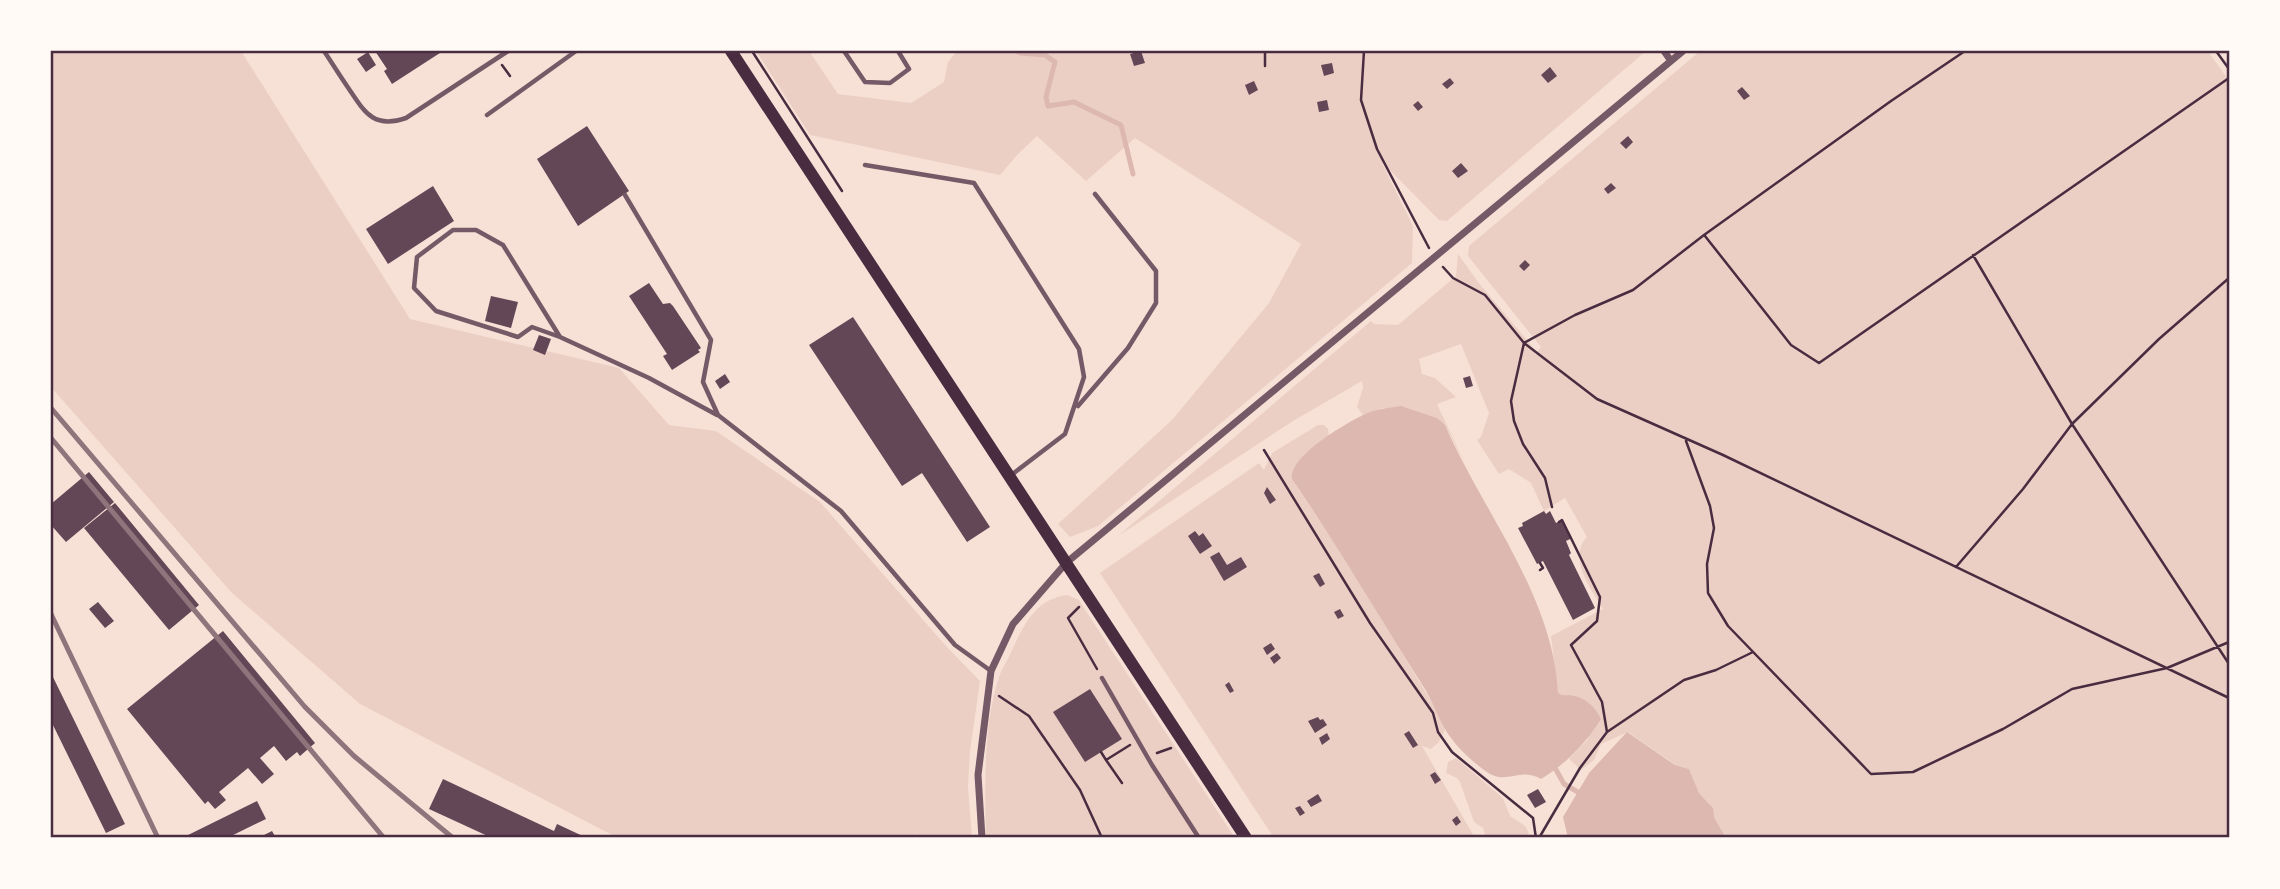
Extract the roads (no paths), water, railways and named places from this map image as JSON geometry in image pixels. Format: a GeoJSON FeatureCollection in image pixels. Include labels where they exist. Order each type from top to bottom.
{"type":"FeatureCollection","features":[{"type":"Feature","properties":{"kind":"main road"},"geometry":{"type":"LineString","coordinates":[[731,51],[1246,838]]}},
{"type":"Feature","properties":{"kind":"street"},"geometry":{"type":"LineString","coordinates":[[1664,51],[1671,61]]}},
{"type":"Feature","properties":{"kind":"street"},"geometry":{"type":"LineString","coordinates":[[982,838],[978,775],[991,671],[1013,624],[1066,563],[1683,51]]}},
{"type":"Feature","properties":{"kind":"lane"},"geometry":{"type":"LineString","coordinates":[[324,51],[364,112],[376,120],[392,123],[406,118],[508,51]]}},
{"type":"Feature","properties":{"kind":"lane"},"geometry":{"type":"LineString","coordinates":[[487,115],[576,51]]}},
{"type":"Feature","properties":{"kind":"lane"},"geometry":{"type":"LineString","coordinates":[[844,51],[865,82],[890,83],[909,69],[898,51]]}},
{"type":"Feature","properties":{"kind":"lane"},"geometry":{"type":"LineString","coordinates":[[865,165],[974,183],[1079,349],[1084,377],[1065,434],[1010,477]]}},
{"type":"Feature","properties":{"kind":"lane"},"geometry":{"type":"LineString","coordinates":[[1075,409],[1128,348],[1156,303],[1156,271],[1095,194]]}},
{"type":"Feature","properties":{"kind":"lane"},"geometry":{"type":"LineString","coordinates":[[625,195],[711,340],[703,382],[718,415]]}},
{"type":"Feature","properties":{"kind":"lane"},"geometry":{"type":"LineString","coordinates":[[560,337],[503,245],[476,230],[453,230],[417,257],[414,288],[436,311],[518,337],[533,327],[649,378],[718,415],[841,511],[955,645],[991,671]]}},
{"type":"Feature","properties":{"kind":"lane"},"geometry":{"type":"LineString","coordinates":[[1102,678],[1199,838]]}},
{"type":"Feature","properties":{"kind":"waterway"},"geometry":{"type":"LineString","coordinates":[[1017,51],[1045,55],[1055,62],[1046,97],[1048,106],[1074,102],[1121,125],[1133,174]]}},
{"type":"Feature","properties":{"kind":"waterway"},"geometry":{"type":"LineString","coordinates":[[1554,766],[1564,784],[1583,795]]}},
{"type":"Feature","properties":{"kind":"railway"},"geometry":{"type":"LineString","coordinates":[[51,408],[305,707],[354,756],[453,838]]}},
{"type":"Feature","properties":{"kind":"railway"},"geometry":{"type":"LineString","coordinates":[[51,438],[384,838]]}},
{"type":"Feature","properties":{"kind":"railway"},"geometry":{"type":"LineString","coordinates":[[51,614],[158,838]]}}]}
